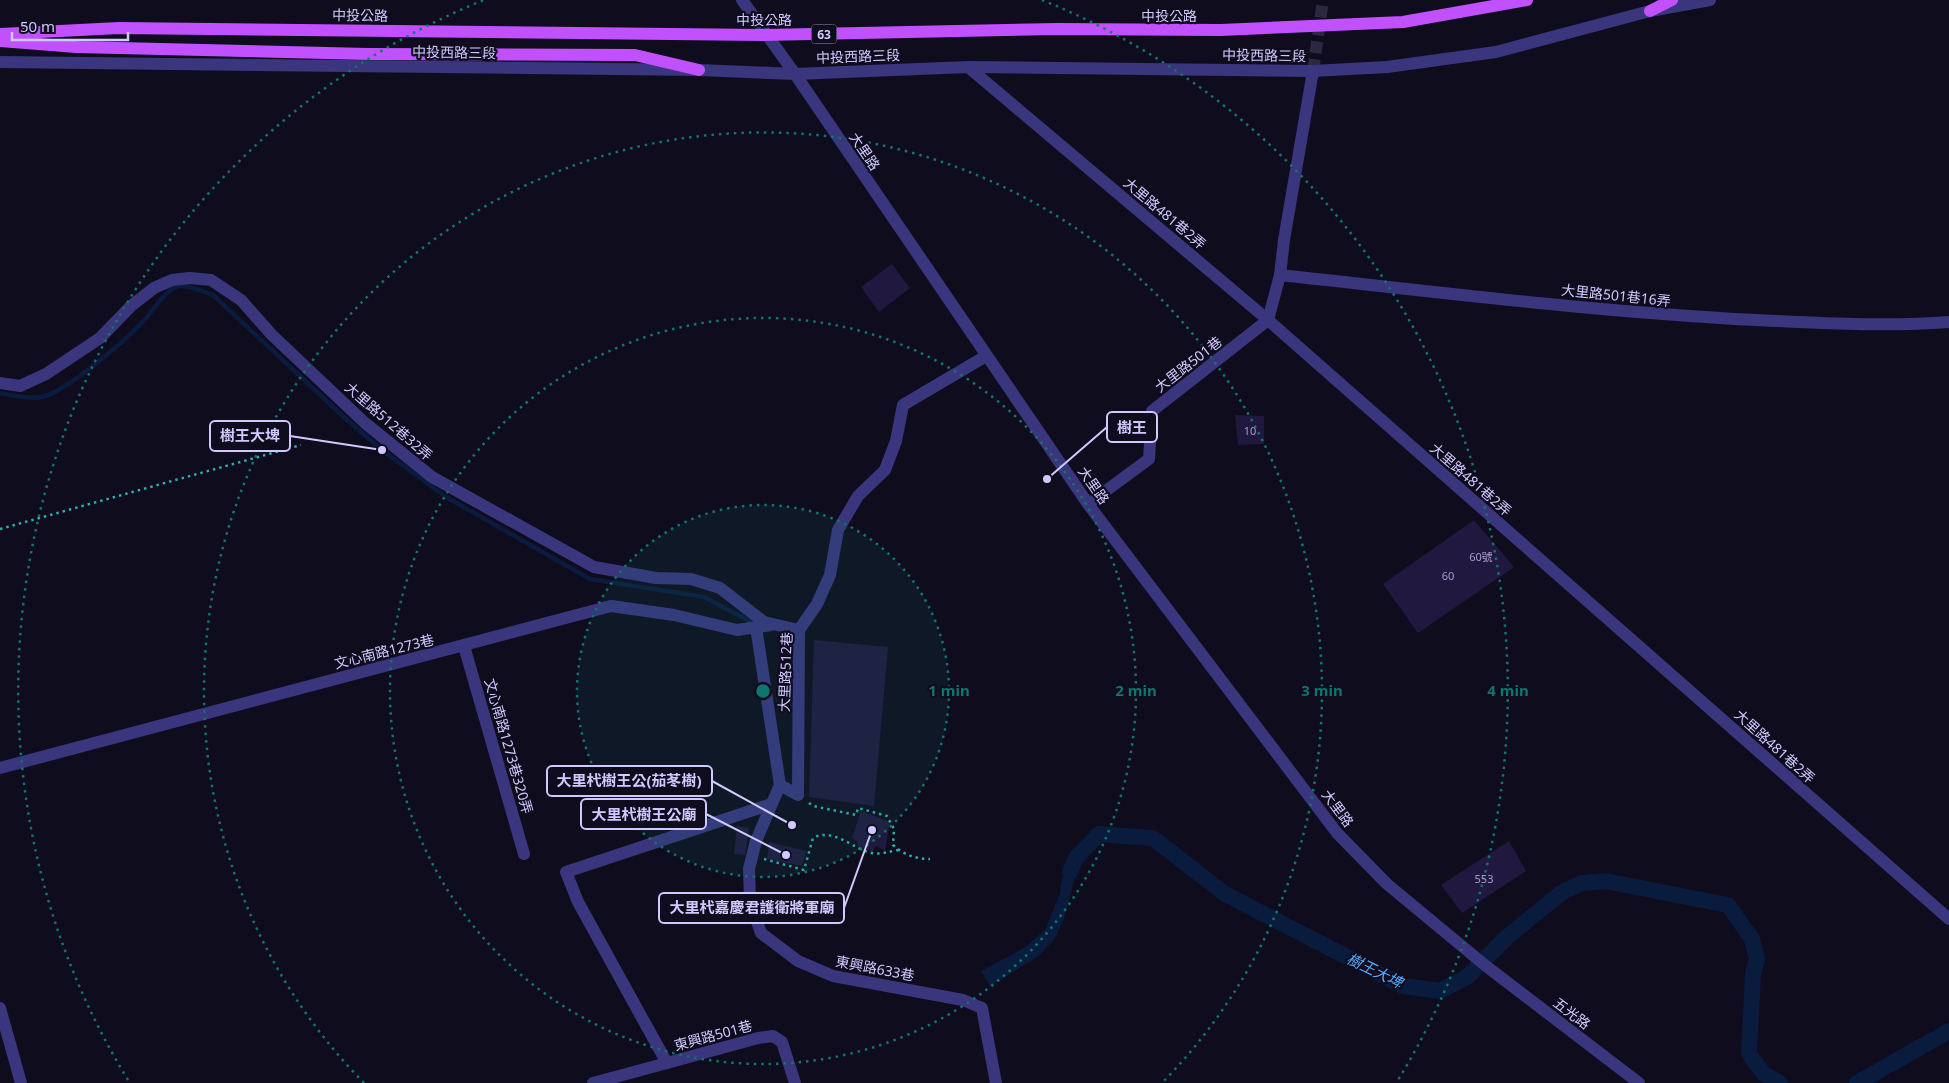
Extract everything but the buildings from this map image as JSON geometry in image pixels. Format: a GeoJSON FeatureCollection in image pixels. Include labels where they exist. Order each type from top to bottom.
{"type":"FeatureCollection","features":[{"type":"Feature","properties":{"kind":"main road","name":"中投公路"},"geometry":{"type":"LineString","coordinates":[[0,34],[120,28],[753,35],[1057,29],[1221,30],[1403,22],[1527,0]]}},
{"type":"Feature","properties":{"kind":"main road"},"geometry":{"type":"LineString","coordinates":[[1650,11],[1672,0]]}},
{"type":"Feature","properties":{"kind":"main road"},"geometry":{"type":"LineString","coordinates":[[0,41],[76,47],[368,54],[635,55],[699,70]]}},
{"type":"Feature","properties":{"kind":"street","name":"大里路"},"geometry":{"type":"LineString","coordinates":[[742,0],[795,74],[1088,504],[1337,833],[1387,884],[1486,966]]}},
{"type":"Feature","properties":{"kind":"street","name":"中投西路三段"},"geometry":{"type":"LineString","coordinates":[[0,62],[699,70],[795,74],[968,67],[1313,71],[1387,67],[1496,52],[1650,11],[1710,0]]}},
{"type":"Feature","properties":{"kind":"street","name":"大里路481巷2弄"},"geometry":{"type":"LineString","coordinates":[[968,67],[1268,320],[1949,919]]}},
{"type":"Feature","properties":{"kind":"street"},"geometry":{"type":"LineString","coordinates":[[1268,320],[1280,275],[1284,240],[1313,71]]}},
{"type":"Feature","properties":{"kind":"street","name":"大里路501巷16弄"},"geometry":{"type":"LineString","coordinates":[[1280,275],[1666,316],[1847,325],[1899,326],[1949,322]]}},
{"type":"Feature","properties":{"kind":"street","name":"大里路512巷32弄"},"geometry":{"type":"LineString","coordinates":[[0,383],[20,386],[46,374],[100,338],[131,306],[154,288],[172,280],[190,278],[211,280],[241,300],[272,334],[365,423],[432,477],[594,567],[656,578],[691,579],[720,588],[764,622],[799,630]]}},
{"type":"Feature","properties":{"kind":"street","name":"大里路501巷"},"geometry":{"type":"LineString","coordinates":[[1088,504],[1149,459],[1152,411],[1268,320]]}},
{"type":"Feature","properties":{"kind":"street","name":"大里路512巷"},"geometry":{"type":"LineString","coordinates":[[798,794],[799,630],[817,604],[830,576],[838,530],[858,496],[885,470],[896,441],[903,404],[986,356]]}},
{"type":"Feature","properties":{"kind":"street","name":"文心南路1273巷"},"geometry":{"type":"LineString","coordinates":[[0,768],[208,711],[464,646],[611,606],[674,614],[737,630],[777,624]]}},
{"type":"Feature","properties":{"kind":"street","name":"大里路512巷"},"geometry":{"type":"LineString","coordinates":[[756,627],[780,785]]}},
{"type":"Feature","properties":{"kind":"street","name":"文心南路1273巷320弄"},"geometry":{"type":"LineString","coordinates":[[464,646],[524,854]]}},
{"type":"Feature","properties":{"kind":"street"},"geometry":{"type":"LineString","coordinates":[[780,785],[798,794]]}},
{"type":"Feature","properties":{"kind":"street","name":"東興路633巷"},"geometry":{"type":"LineString","coordinates":[[780,785],[756,841],[749,869],[750,901],[761,933],[798,961],[833,976],[964,1000],[982,1008],[996,1083]]}},
{"type":"Feature","properties":{"kind":"street"},"geometry":{"type":"LineString","coordinates":[[593,1083],[667,1063],[578,902],[566,872],[771,804]]}},
{"type":"Feature","properties":{"kind":"street","name":"五光路"},"geometry":{"type":"LineString","coordinates":[[1486,966],[1639,1083]]}},
{"type":"Feature","properties":{"kind":"street"},"geometry":{"type":"LineString","coordinates":[[0,1008],[21,1083]]}},
{"type":"Feature","properties":{"kind":"street","name":"東興路501巷"},"geometry":{"type":"LineString","coordinates":[[667,1063],[758,1038],[773,1036],[782,1042],[795,1083]]}},
{"type":"Feature","properties":{"kind":"path"},"geometry":{"type":"LineString","coordinates":[[0,529],[301,445]]}},
{"type":"Feature","properties":{"kind":"path"},"geometry":{"type":"LineString","coordinates":[[798,794],[812,806],[856,815],[858,808],[887,816],[894,829],[893,844],[899,850],[919,859],[930,859]]}},
{"type":"Feature","properties":{"kind":"path"},"geometry":{"type":"LineString","coordinates":[[753,855],[770,862],[804,870],[813,838],[820,834],[835,836],[861,851],[874,854],[880,855],[899,850]]}},
{"type":"Feature","properties":{"kind":"water"},"geometry":{"type":"Polygon","coordinates":[[[1081,853],[1064,919],[1055,938],[1039,956],[990,986],[981,971],[1024,948],[1045,930],[1060,894],[1068,859],[1070,856],[1081,853]]]}},
{"type":"Feature","properties":{"kind":"waterway","name":"樹王大埤"},"geometry":{"type":"LineString","coordinates":[[0,393],[32,398],[53,393],[81,375],[113,350],[139,326],[170,290],[180,286],[192,288],[213,295],[346,419],[382,450],[446,497],[590,579],[704,597],[755,624]]}},
{"type":"Feature","properties":{"kind":"waterway","name":"樹王大埤"},"geometry":{"type":"LineString","coordinates":[[1070,872],[1076,858],[1099,834],[1153,838],[1225,894],[1403,986],[1440,991],[1467,977],[1506,938],[1561,893],[1582,883],[1605,881],[1728,905],[1752,939],[1757,959],[1753,974],[1749,1054],[1764,1074],[1780,1083]]}},
{"type":"Feature","properties":{"kind":"waterway","name":"樹王大埤"},"geometry":{"type":"LineString","coordinates":[[1857,1083],[1949,1031]]}},
{"type":"Feature","properties":{"kind":"tunnel"},"geometry":{"type":"LineString","coordinates":[[1313,71],[1323,0]]}},
{"type":"Feature","properties":{"kind":"place","name":"樹王大埤"},"geometry":{"type":"Point","coordinates":[382,450]}},
{"type":"Feature","properties":{"kind":"place","name":"樹王"},"geometry":{"type":"Point","coordinates":[1047,479]}},
{"type":"Feature","properties":{"kind":"place","name":"大里杙樹王公(茄苳樹)"},"geometry":{"type":"Point","coordinates":[792,825]}},
{"type":"Feature","properties":{"kind":"place","name":"大里杙嘉慶君護衛將軍廟"},"geometry":{"type":"Point","coordinates":[872,830]}},
{"type":"Feature","properties":{"kind":"place","name":"大里杙樹王公廟"},"geometry":{"type":"Point","coordinates":[786,855]}}]}
